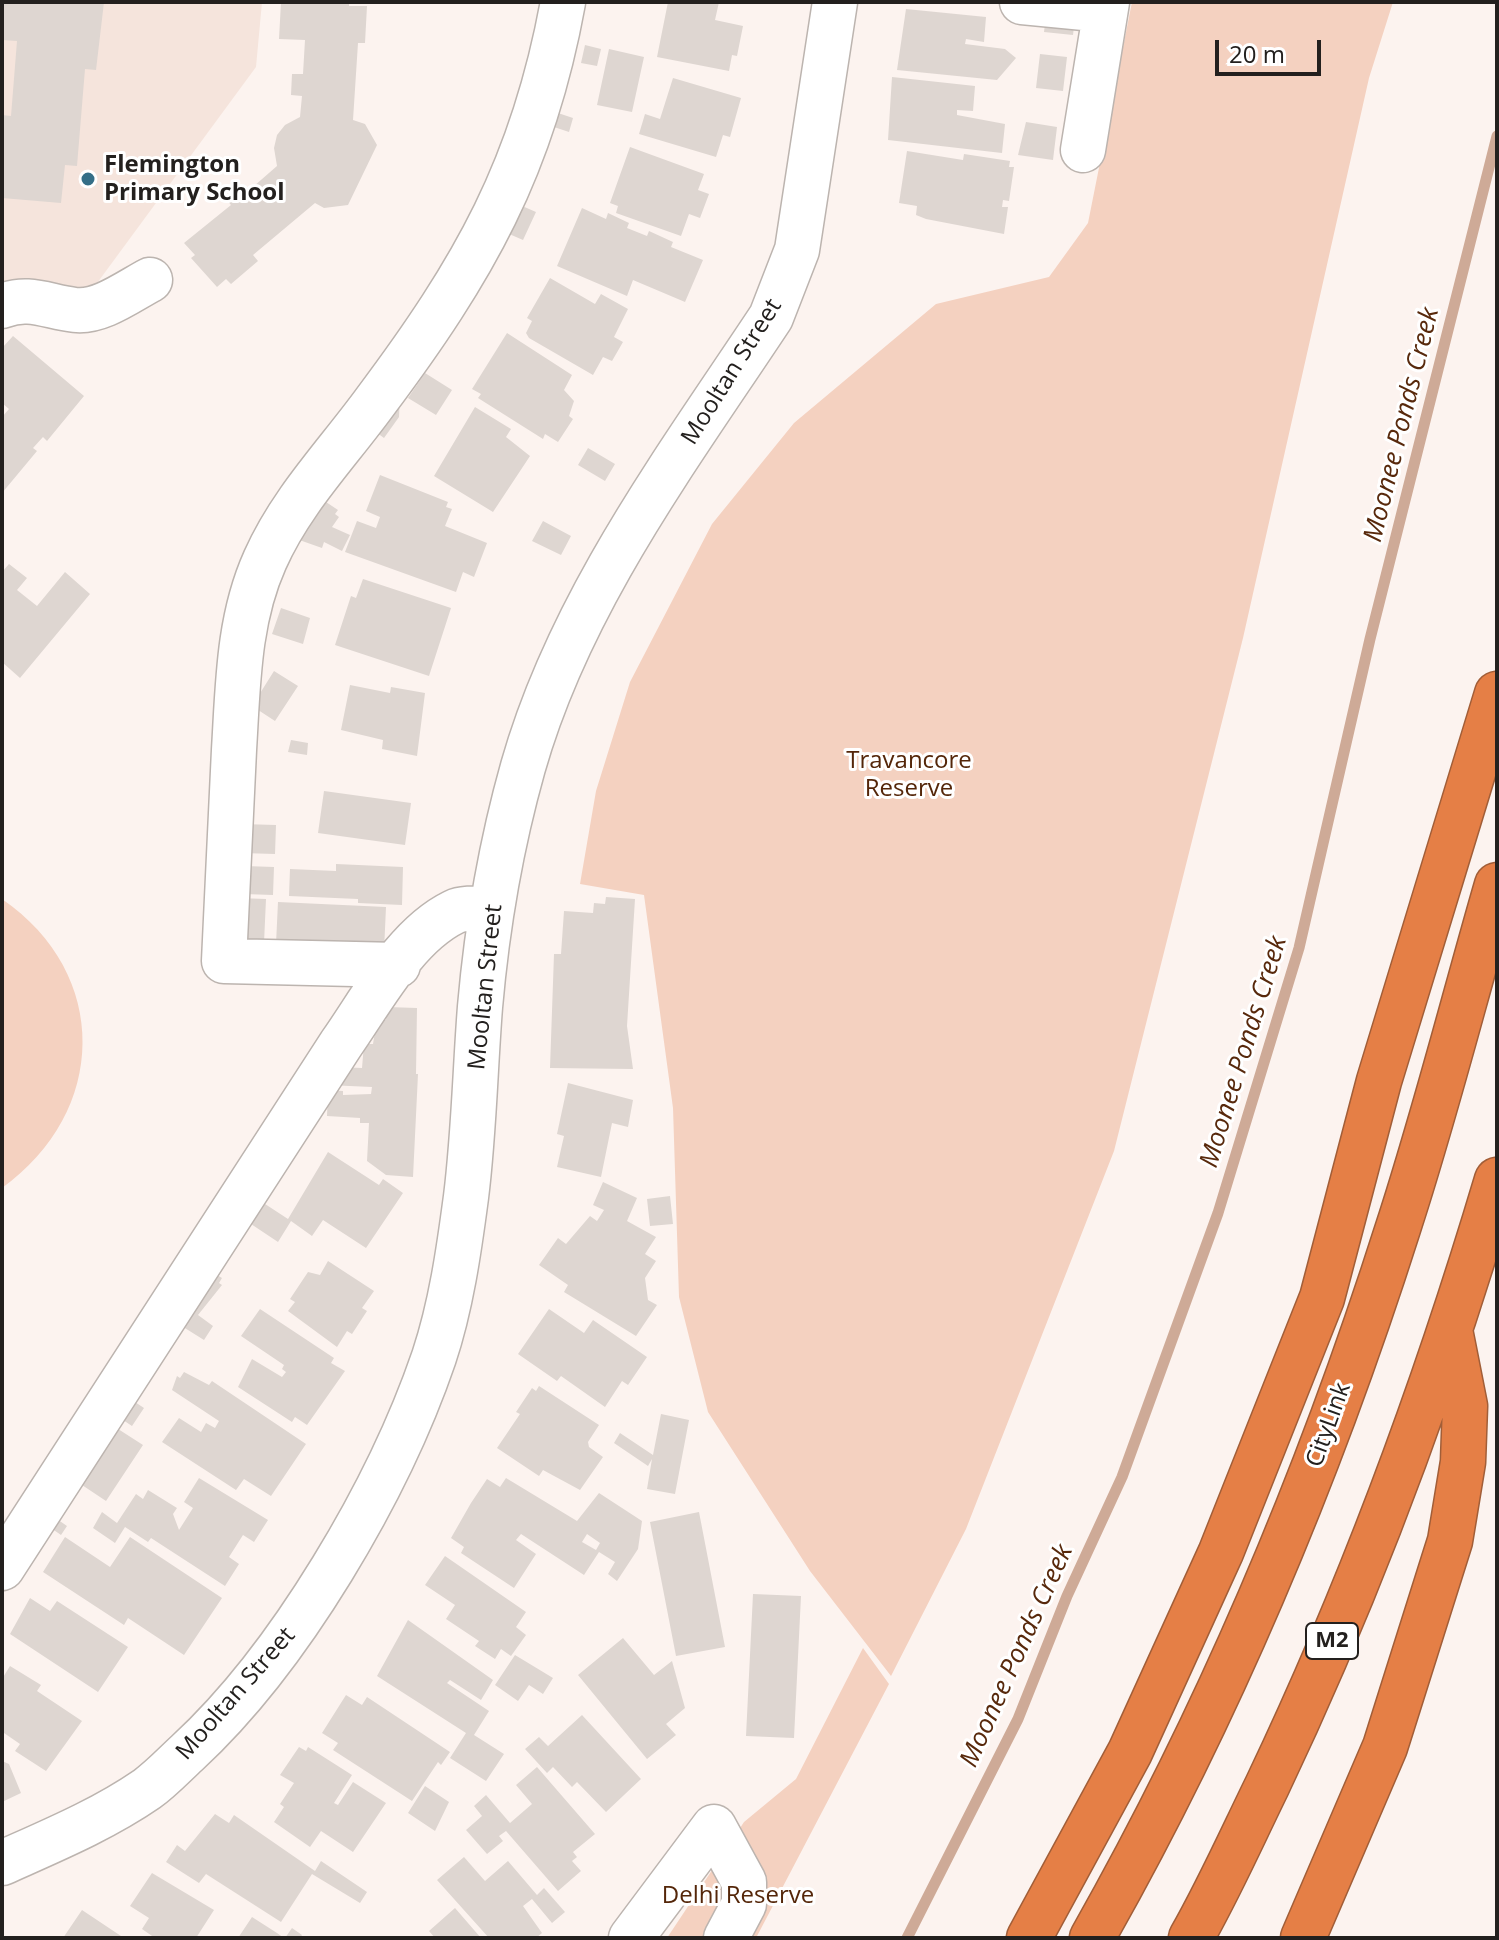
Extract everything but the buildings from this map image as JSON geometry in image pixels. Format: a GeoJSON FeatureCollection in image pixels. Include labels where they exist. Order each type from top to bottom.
{"type":"FeatureCollection","features":[{"type":"Feature","properties":{"kind":"highway"},"geometry":{"type":"LineString","coordinates":[[1029,1938],[1130,1752],[1221,1552],[1322,1298],[1379,1081],[1497,694]]}},
{"type":"Feature","properties":{"kind":"highway","name":"CityLink"},"geometry":{"type":"LineString","coordinates":[[1092,1938],[1150,1831],[1232,1663],[1301,1504],[1399,1227],[1497,885]]}},
{"type":"Feature","properties":{"kind":"highway","name":"M2"},"geometry":{"type":"LineString","coordinates":[[1191,1938],[1305,1707],[1388,1505],[1451,1335],[1497,1180]]}},
{"type":"Feature","properties":{"kind":"highway"},"geometry":{"type":"LineString","coordinates":[[1303,1938],[1385,1747],[1450,1541],[1463,1462],[1465,1406],[1451,1335]]}},
{"type":"Feature","properties":{"kind":"street"},"geometry":{"type":"LineString","coordinates":[[398,965],[224,961],[238,677],[248,603],[287,515],[375,402],[467,271],[528,142],[554,53],[563,2]]}},
{"type":"Feature","properties":{"kind":"street","name":"Mooltan Street"},"geometry":{"type":"LineString","coordinates":[[2,1863],[92,1822],[150,1787],[209,1733],[301,1618],[377,1486],[430,1367],[452,1286],[475,1106],[480,1007],[492,909],[524,764],[547,699],[588,606],[621,547],[771,317],[787,281],[797,250],[835,2]]}},
{"type":"Feature","properties":{"kind":"street"},"geometry":{"type":"LineString","coordinates":[[1022,2],[1106,6],[1083,150]]}},
{"type":"Feature","properties":{"kind":"street"},"geometry":{"type":"LineString","coordinates":[[2,306],[18,299],[78,311],[104,304],[150,280]]}},
{"type":"Feature","properties":{"kind":"street"},"geometry":{"type":"LineString","coordinates":[[2,1568],[332,1057],[398,965],[421,936],[456,910],[492,909]]}},
{"type":"Feature","properties":{"kind":"street"},"geometry":{"type":"LineString","coordinates":[[631,1938],[714,1827],[744,1882],[744,1904],[726,1938]]}},
{"type":"Feature","properties":{"kind":"shaded area","name":"Flemington Primary School"},"geometry":{"type":"Polygon","coordinates":[[[2,2],[262,2],[256,67],[92,290],[2,319],[2,2]]]}},
{"type":"Feature","properties":{"kind":"green space","name":"Travancore Reserve"},"geometry":{"type":"Polygon","coordinates":[[[1132,2],[1393,2],[1369,78],[1243,638],[1114,1151],[966,1529],[891,1676],[810,1571],[708,1412],[679,1297],[673,1108],[644,895],[580,884],[596,791],[630,682],[712,524],[794,423],[936,304],[1049,277],[1088,223],[1132,2]]]}},
{"type":"Feature","properties":{"kind":"green space"},"geometry":{"type":"Polygon","coordinates":[[[2,899],[38,930],[63,965],[78,1003],[83,1043],[77,1083],[62,1121],[37,1157],[2,1188],[2,899]]]}},
{"type":"Feature","properties":{"kind":"green space","name":"Delhi Reserve"},"geometry":{"type":"Polygon","coordinates":[[[863,1648],[889,1684],[756,1938],[667,1938],[744,1822],[796,1779],[863,1648]]]}},
{"type":"Feature","properties":{"kind":"waterway","name":"Moonee Ponds Creek"},"geometry":{"type":"LineString","coordinates":[[907,1938],[1018,1719],[1067,1596],[1122,1477],[1218,1213],[1299,948],[1370,639],[1497,136]]}},
{"type":"Feature","properties":{"kind":"place","name":"Flemington Primary School"},"geometry":{"type":"Point","coordinates":[88,179]}}]}
